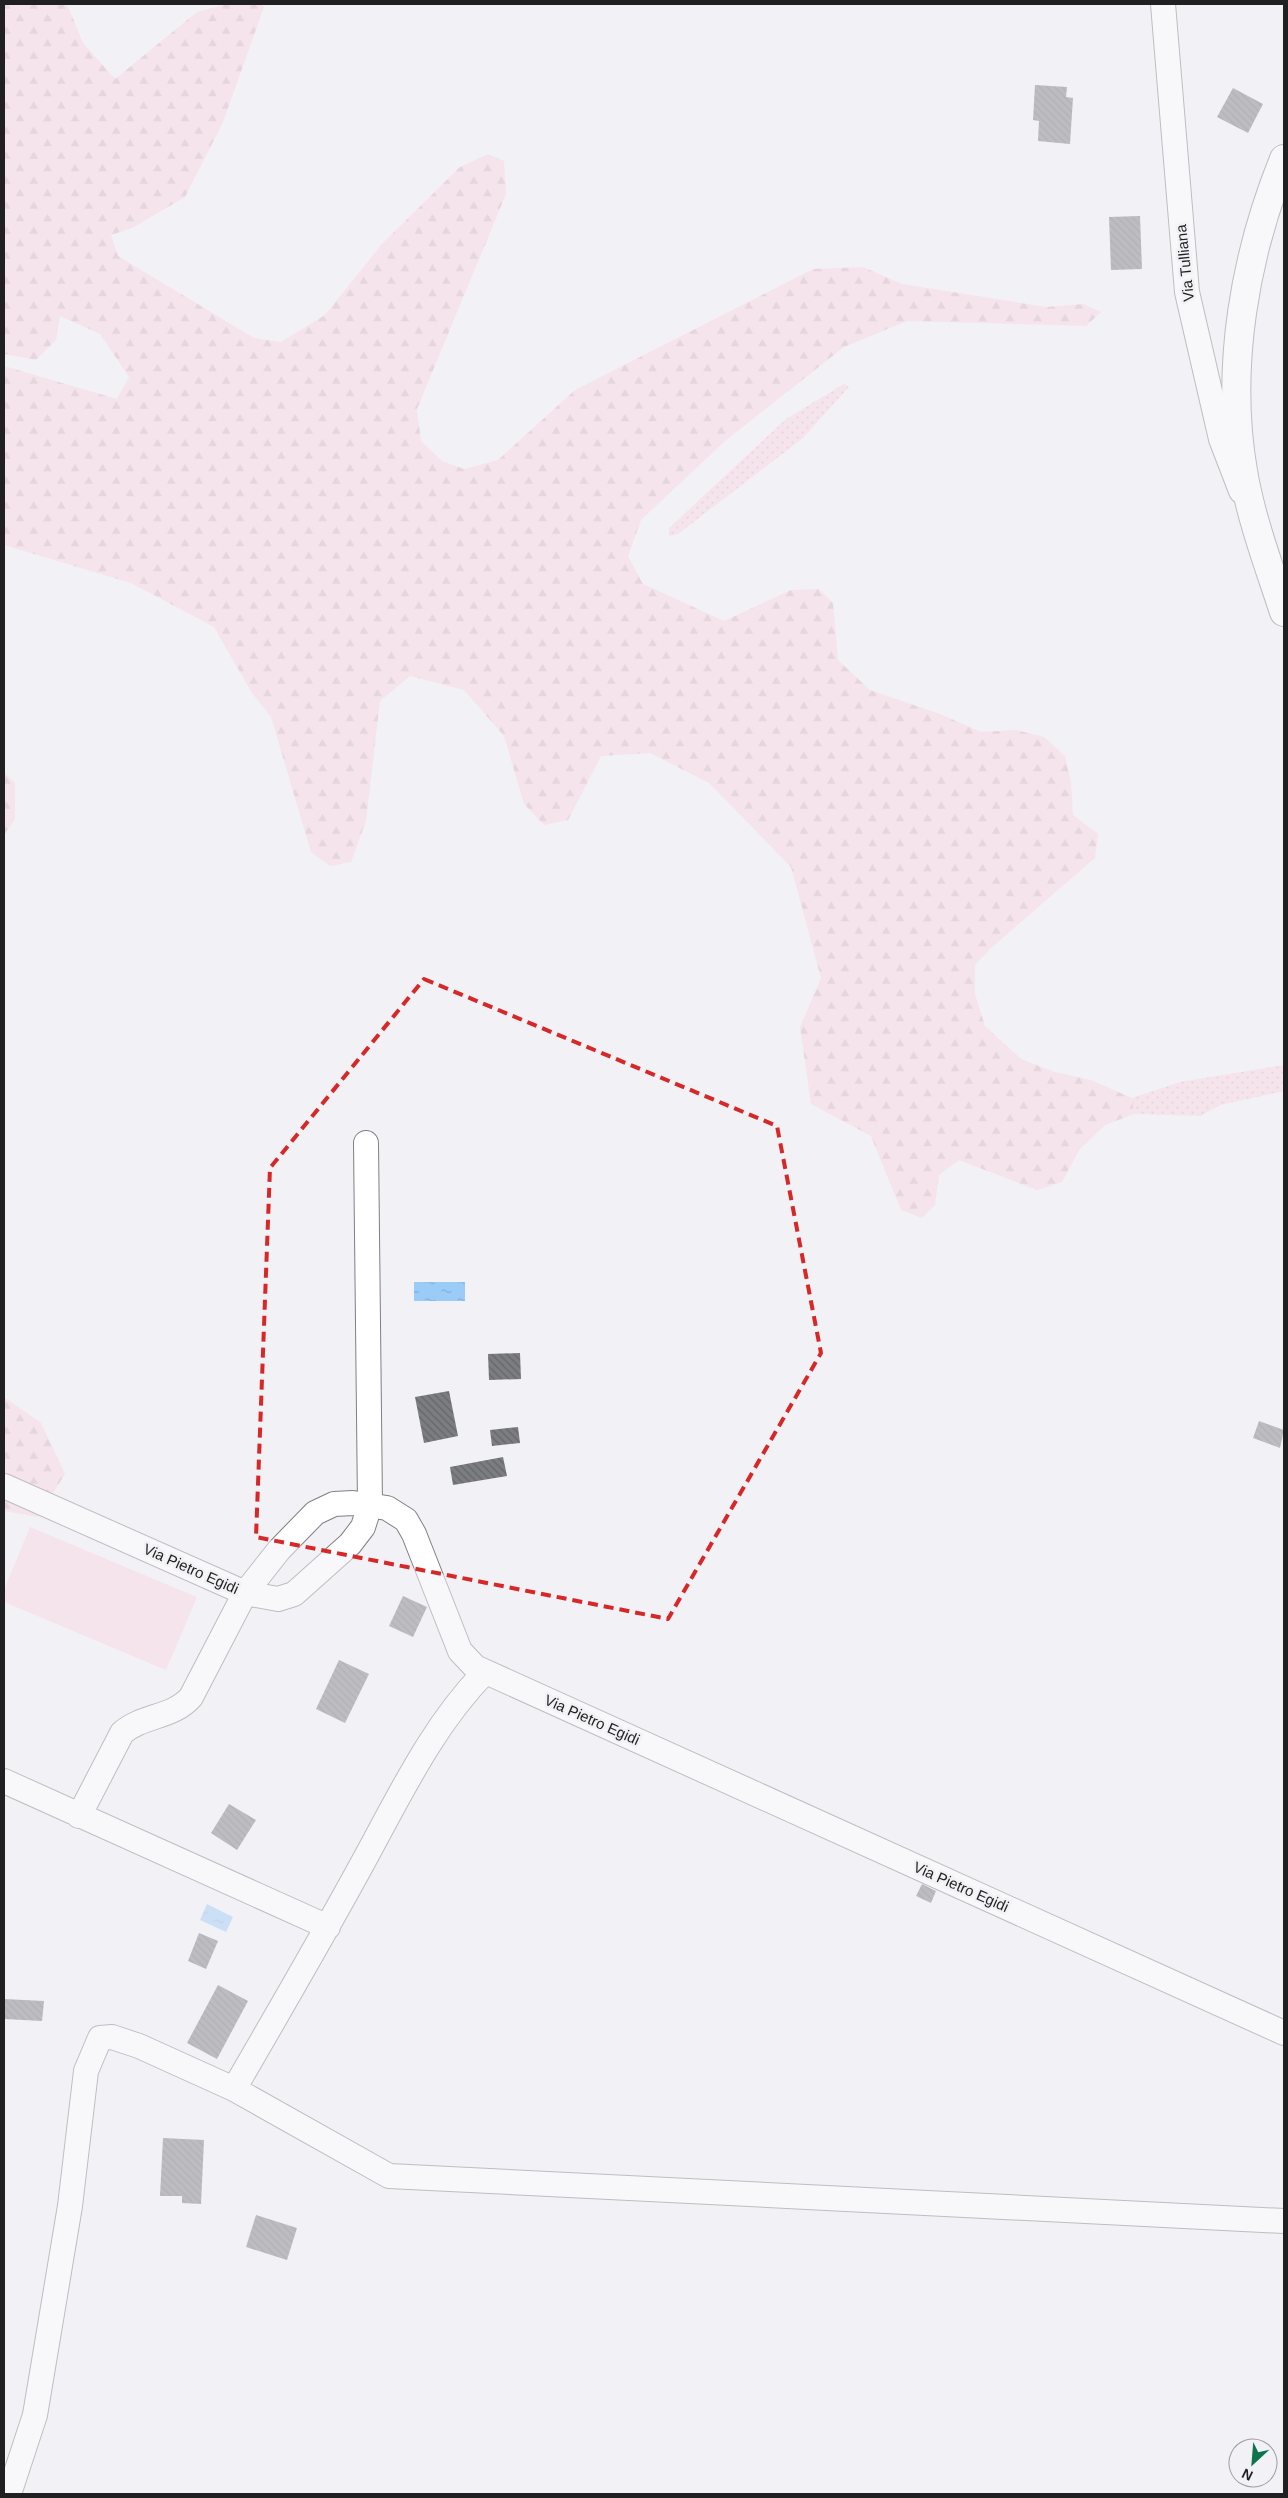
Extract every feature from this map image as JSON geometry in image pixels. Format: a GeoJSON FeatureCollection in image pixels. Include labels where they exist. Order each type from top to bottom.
{"type":"FeatureCollection","features":[{"type":"Feature","properties":{"kind":"main road"},"geometry":{"type":"LineString","coordinates":[[1284,159],[1260,226],[1251,264],[1238,350],[1238,434],[1252,512],[1284,612]]}},
{"type":"Feature","properties":{"kind":"street","name":"Via Tulliana"},"geometry":{"type":"LineString","coordinates":[[1163,4],[1187,292],[1225,454],[1252,512]]}},
{"type":"Feature","properties":{"kind":"street"},"geometry":{"type":"LineString","coordinates":[[79,1816],[122,1733],[132,1724],[183,1706],[191,1697],[245,1593],[278,1599],[294,1594],[350,1544],[363,1527],[370,1505],[366,1143]]}},
{"type":"Feature","properties":{"kind":"street","name":"Via Pietro Egidi"},"geometry":{"type":"LineString","coordinates":[[10,1494],[245,1593],[279,1550],[324,1507],[344,1503],[370,1505],[394,1511],[411,1526],[460,1651],[468,1661],[485,1672],[1284,2033]]}},
{"type":"Feature","properties":{"kind":"street"},"geometry":{"type":"LineString","coordinates":[[234,2089],[328,1927],[427,1746],[460,1697],[485,1672]]}},
{"type":"Feature","properties":{"kind":"street"},"geometry":{"type":"LineString","coordinates":[[4,1781],[328,1927]]}},
{"type":"Feature","properties":{"kind":"street"},"geometry":{"type":"LineString","coordinates":[[9,2494],[35,2415],[70,2206],[86,2071],[100,2038],[112,2037],[139,2046],[234,2089],[389,2176],[1284,2221]]}},
{"type":"Feature","properties":{"kind":"highlighted area"},"geometry":{"type":"Polygon","coordinates":[[[424,979],[777,1126],[821,1353],[668,1619],[256,1537],[270,1168],[424,979]]]}},
{"type":"Feature","properties":{"kind":"green space"},"geometry":{"type":"Polygon","coordinates":[[[4,4],[67,4],[83,43],[115,79],[197,12],[227,4],[260,4],[264,7],[223,122],[185,197],[132,228],[111,235],[118,256],[254,338],[281,342],[325,315],[382,244],[460,167],[488,154],[504,161],[506,194],[417,409],[421,441],[442,461],[464,469],[498,460],[575,390],[813,269],[863,267],[902,284],[1046,307],[1083,304],[1101,312],[1086,326],[907,321],[844,347],[725,441],[641,520],[628,556],[643,584],[724,621],[791,590],[819,589],[833,603],[838,660],[870,690],[940,714],[981,732],[1016,730],[1044,737],[1065,756],[1071,783],[1073,815],[1098,834],[1095,858],[991,948],[975,965],[975,994],[985,1026],[1021,1059],[1055,1072],[1091,1080],[1132,1098],[1134,1114],[1105,1125],[1079,1150],[1062,1182],[1037,1190],[959,1160],[939,1175],[935,1205],[922,1218],[901,1210],[871,1136],[811,1104],[800,1027],[821,978],[791,867],[709,783],[650,753],[601,756],[568,820],[544,825],[524,804],[504,736],[464,690],[410,676],[380,701],[366,821],[351,862],[330,866],[311,852],[271,717],[252,693],[214,627],[131,583],[4,545],[4,366],[117,399],[129,377],[100,334],[60,316],[56,340],[36,360],[4,354],[4,4]]]}},
{"type":"Feature","properties":{"kind":"green space"},"geometry":{"type":"Polygon","coordinates":[[[844,384],[849,387],[803,438],[678,534],[669,536],[669,528],[786,419],[844,384]]]}},
{"type":"Feature","properties":{"kind":"green space"},"geometry":{"type":"Polygon","coordinates":[[[4,772],[15,783],[15,819],[4,835],[4,772]]]}},
{"type":"Feature","properties":{"kind":"green space"},"geometry":{"type":"Polygon","coordinates":[[[1284,1065],[1284,1091],[1220,1105],[1201,1116],[1134,1114],[1132,1098],[1180,1082],[1284,1065]]]}},
{"type":"Feature","properties":{"kind":"green space"},"geometry":{"type":"Polygon","coordinates":[[[4,1397],[41,1423],[65,1474],[38,1517],[4,1511],[4,1397]]]}},
{"type":"Feature","properties":{"kind":"green space"},"geometry":{"type":"Polygon","coordinates":[[[30,1527],[197,1597],[166,1670],[4,1602],[4,1590],[30,1527]]]}},
{"type":"Feature","properties":{"kind":"water"},"geometry":{"type":"Polygon","coordinates":[[[414,1282],[465,1282],[465,1301],[414,1301],[414,1282]]]}},
{"type":"Feature","properties":{"kind":"water"},"geometry":{"type":"Polygon","coordinates":[[[207,1904],[233,1917],[226,1932],[200,1920],[207,1904]]]}},
{"type":"Feature","properties":{"kind":"building"},"geometry":{"type":"Polygon","coordinates":[[[1035,85],[1067,87],[1066,97],[1073,98],[1070,144],[1038,141],[1039,121],[1033,120],[1035,85]]]}},
{"type":"Feature","properties":{"kind":"building"},"geometry":{"type":"Polygon","coordinates":[[[1233,88],[1263,104],[1248,133],[1217,117],[1233,88]]]}},
{"type":"Feature","properties":{"kind":"building"},"geometry":{"type":"Polygon","coordinates":[[[1140,216],[1142,269],[1111,270],[1109,217],[1140,216]]]}},
{"type":"Feature","properties":{"kind":"building"},"geometry":{"type":"Polygon","coordinates":[[[520,1353],[521,1379],[489,1380],[488,1354],[520,1353]]]}},
{"type":"Feature","properties":{"kind":"building"},"geometry":{"type":"Polygon","coordinates":[[[449,1391],[458,1436],[424,1443],[415,1397],[449,1391]]]}},
{"type":"Feature","properties":{"kind":"building"},"geometry":{"type":"Polygon","coordinates":[[[1259,1421],[1284,1430],[1280,1448],[1253,1438],[1259,1421]]]}},
{"type":"Feature","properties":{"kind":"building"},"geometry":{"type":"Polygon","coordinates":[[[518,1427],[520,1443],[492,1446],[490,1430],[518,1427]]]}},
{"type":"Feature","properties":{"kind":"building"},"geometry":{"type":"Polygon","coordinates":[[[503,1457],[507,1476],[453,1485],[450,1467],[503,1457]]]}},
{"type":"Feature","properties":{"kind":"building"},"geometry":{"type":"Polygon","coordinates":[[[403,1596],[427,1607],[413,1637],[389,1626],[403,1596]]]}},
{"type":"Feature","properties":{"kind":"building"},"geometry":{"type":"Polygon","coordinates":[[[339,1660],[369,1674],[345,1723],[316,1709],[339,1660]]]}},
{"type":"Feature","properties":{"kind":"building"},"geometry":{"type":"Polygon","coordinates":[[[229,1804],[256,1820],[237,1850],[211,1833],[229,1804]]]}},
{"type":"Feature","properties":{"kind":"building"},"geometry":{"type":"Polygon","coordinates":[[[922,1884],[936,1891],[931,1903],[916,1896],[922,1884]]]}},
{"type":"Feature","properties":{"kind":"building"},"geometry":{"type":"Polygon","coordinates":[[[199,1933],[218,1941],[206,1969],[188,1961],[199,1933]]]}},
{"type":"Feature","properties":{"kind":"building"},"geometry":{"type":"Polygon","coordinates":[[[218,1985],[248,2001],[217,2059],[187,2043],[218,1985]]]}},
{"type":"Feature","properties":{"kind":"building"},"geometry":{"type":"Polygon","coordinates":[[[4,1999],[44,2001],[42,2021],[4,2019],[4,1999]]]}},
{"type":"Feature","properties":{"kind":"building"},"geometry":{"type":"Polygon","coordinates":[[[163,2138],[204,2140],[201,2204],[182,2203],[182,2196],[160,2196],[163,2138]]]}},
{"type":"Feature","properties":{"kind":"building"},"geometry":{"type":"Polygon","coordinates":[[[256,2215],[297,2228],[287,2260],[246,2247],[256,2215]]]}}]}
